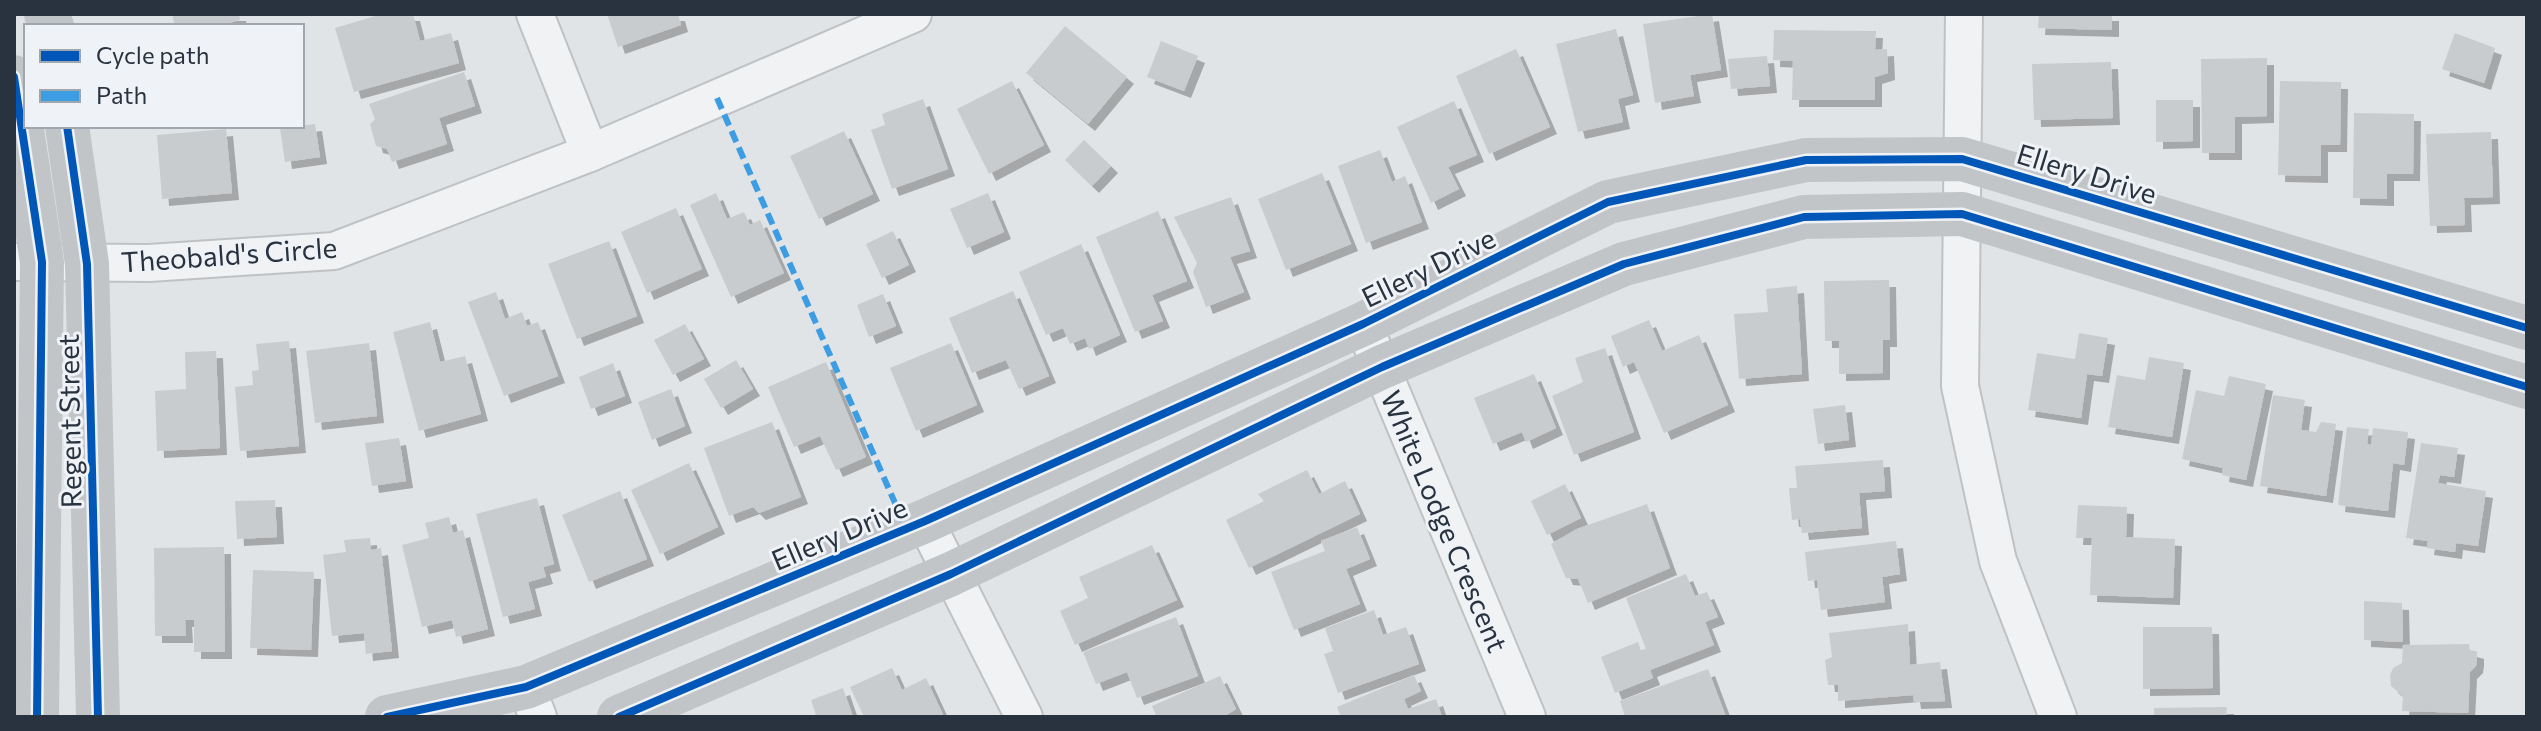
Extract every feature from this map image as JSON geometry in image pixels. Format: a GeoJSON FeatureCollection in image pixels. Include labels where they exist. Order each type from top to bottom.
{"type":"FeatureCollection","features":[{"type":"Feature","properties":{"kind":"street"},"geometry":{"type":"LineString","coordinates":[[535,14],[590,153]]}},
{"type":"Feature","properties":{"kind":"street","name":"Theobald's Circle"},"geometry":{"type":"LineString","coordinates":[[28,262],[149,263],[334,251],[590,153],[913,14]]}},
{"type":"Feature","properties":{"kind":"street"},"geometry":{"type":"LineString","coordinates":[[1964,14],[1960,386],[1998,561],[2058,717]]}},
{"type":"Feature","properties":{"kind":"street","name":"Regent Street"},"geometry":{"type":"LineString","coordinates":[[14,77],[28,262],[37,717]]}},
{"type":"Feature","properties":{"kind":"street","name":"Regent Street"},"geometry":{"type":"LineString","coordinates":[[67,128],[87,264],[98,717]]}},
{"type":"Feature","properties":{"kind":"street","name":"Ellery Drive"},"geometry":{"type":"LineString","coordinates":[[387,717],[532,702],[1363,324],[1608,202],[1806,160],[1962,159],[2527,328]]}},
{"type":"Feature","properties":{"kind":"street"},"geometry":{"type":"LineString","coordinates":[[619,717],[951,574],[1382,367],[1624,264],[1804,217],[1962,214],[2527,387]]}},
{"type":"Feature","properties":{"kind":"street","name":"White Lodge Crescent"},"geometry":{"type":"LineString","coordinates":[[1363,324],[1527,717]]}},
{"type":"Feature","properties":{"kind":"street"},"geometry":{"type":"LineString","coordinates":[[925,521],[1024,717]]}},
{"type":"Feature","properties":{"kind":"building"},"geometry":{"type":"Polygon","coordinates":[[[172,14],[239,14],[240,20],[225,24],[174,24],[172,14]]]}},
{"type":"Feature","properties":{"kind":"building"},"geometry":{"type":"Polygon","coordinates":[[[382,14],[413,14],[420,41],[451,33],[459,63],[354,92],[335,28],[382,14]]]}},
{"type":"Feature","properties":{"kind":"building"},"geometry":{"type":"Polygon","coordinates":[[[607,14],[678,14],[681,25],[618,47],[607,14]]]}},
{"type":"Feature","properties":{"kind":"building"},"geometry":{"type":"Polygon","coordinates":[[[1712,14],[1721,70],[1690,75],[1694,96],[1655,103],[1643,24],[1712,14]]]}},
{"type":"Feature","properties":{"kind":"building"},"geometry":{"type":"Polygon","coordinates":[[[2039,14],[2112,14],[2112,30],[2038,28],[2039,14]]]}},
{"type":"Feature","properties":{"kind":"building"},"geometry":{"type":"Polygon","coordinates":[[[1065,26],[1127,77],[1088,124],[1026,73],[1065,26]]]}},
{"type":"Feature","properties":{"kind":"building"},"geometry":{"type":"Polygon","coordinates":[[[1616,29],[1633,95],[1618,99],[1623,122],[1578,132],[1556,44],[1616,29]]]}},
{"type":"Feature","properties":{"kind":"building"},"geometry":{"type":"Polygon","coordinates":[[[1774,30],[1876,31],[1875,50],[1887,49],[1888,73],[1875,77],[1875,100],[1792,100],[1793,61],[1773,60],[1774,30]]]}},
{"type":"Feature","properties":{"kind":"building"},"geometry":{"type":"Polygon","coordinates":[[[2455,33],[2495,48],[2484,83],[2442,69],[2455,33]]]}},
{"type":"Feature","properties":{"kind":"building"},"geometry":{"type":"Polygon","coordinates":[[[1161,41],[1198,56],[1184,91],[1147,77],[1161,41]]]}},
{"type":"Feature","properties":{"kind":"building"},"geometry":{"type":"Polygon","coordinates":[[[1516,49],[1550,127],[1489,154],[1456,76],[1516,49]]]}},
{"type":"Feature","properties":{"kind":"building"},"geometry":{"type":"Polygon","coordinates":[[[1767,56],[1770,86],[1731,89],[1728,59],[1767,56]]]}},
{"type":"Feature","properties":{"kind":"building"},"geometry":{"type":"Polygon","coordinates":[[[2267,58],[2267,116],[2235,117],[2235,153],[2202,153],[2201,59],[2267,58]]]}},
{"type":"Feature","properties":{"kind":"building"},"geometry":{"type":"Polygon","coordinates":[[[2111,62],[2113,118],[2034,120],[2032,64],[2111,62]]]}},
{"type":"Feature","properties":{"kind":"building"},"geometry":{"type":"Polygon","coordinates":[[[464,72],[475,106],[439,118],[447,144],[392,162],[387,149],[376,146],[370,124],[375,119],[369,104],[464,72]]]}},
{"type":"Feature","properties":{"kind":"building"},"geometry":{"type":"Polygon","coordinates":[[[1012,81],[1044,145],[989,174],[957,109],[1012,81]]]}},
{"type":"Feature","properties":{"kind":"building"},"geometry":{"type":"Polygon","coordinates":[[[2280,81],[2341,82],[2340,145],[2321,145],[2321,176],[2278,175],[2280,81]]]}},
{"type":"Feature","properties":{"kind":"building"},"geometry":{"type":"Polygon","coordinates":[[[923,99],[948,169],[892,189],[871,130],[885,125],[882,114],[923,99]]]}},
{"type":"Feature","properties":{"kind":"building"},"geometry":{"type":"Polygon","coordinates":[[[2156,100],[2193,100],[2193,141],[2156,142],[2156,100]]]}},
{"type":"Feature","properties":{"kind":"building"},"geometry":{"type":"Polygon","coordinates":[[[1454,101],[1477,155],[1448,167],[1459,189],[1431,203],[1397,127],[1454,101]]]}},
{"type":"Feature","properties":{"kind":"building"},"geometry":{"type":"Polygon","coordinates":[[[2354,113],[2414,114],[2413,174],[2387,174],[2387,199],[2353,198],[2354,113]]]}},
{"type":"Feature","properties":{"kind":"building"},"geometry":{"type":"Polygon","coordinates":[[[315,124],[320,157],[285,162],[280,128],[304,128],[304,125],[315,124]]]}},
{"type":"Feature","properties":{"kind":"building"},"geometry":{"type":"Polygon","coordinates":[[[226,129],[232,193],[162,199],[157,135],[226,129]]]}},
{"type":"Feature","properties":{"kind":"building"},"geometry":{"type":"Polygon","coordinates":[[[844,131],[873,194],[819,219],[790,156],[844,131]]]}},
{"type":"Feature","properties":{"kind":"building"},"geometry":{"type":"Polygon","coordinates":[[[2491,132],[2493,197],[2464,198],[2465,225],[2430,226],[2426,134],[2491,132]]]}},
{"type":"Feature","properties":{"kind":"building"},"geometry":{"type":"Polygon","coordinates":[[[1084,140],[1111,166],[1092,186],[1065,160],[1084,140]]]}},
{"type":"Feature","properties":{"kind":"building"},"geometry":{"type":"Polygon","coordinates":[[[1380,150],[1392,182],[1405,176],[1422,222],[1366,243],[1338,166],[1380,150]]]}},
{"type":"Feature","properties":{"kind":"building"},"geometry":{"type":"Polygon","coordinates":[[[1322,173],[1351,244],[1286,270],[1258,199],[1322,173]]]}},
{"type":"Feature","properties":{"kind":"building"},"geometry":{"type":"Polygon","coordinates":[[[716,193],[727,219],[744,212],[750,225],[760,220],[784,273],[731,297],[690,205],[716,193]]]}},
{"type":"Feature","properties":{"kind":"building"},"geometry":{"type":"Polygon","coordinates":[[[988,193],[1004,232],[967,248],[950,209],[988,193]]]}},
{"type":"Feature","properties":{"kind":"building"},"geometry":{"type":"Polygon","coordinates":[[[1231,197],[1250,251],[1230,257],[1244,292],[1206,307],[1193,272],[1197,263],[1174,217],[1231,197]]]}},
{"type":"Feature","properties":{"kind":"building"},"geometry":{"type":"Polygon","coordinates":[[[676,208],[702,269],[647,293],[621,232],[676,208]]]}},
{"type":"Feature","properties":{"kind":"building"},"geometry":{"type":"Polygon","coordinates":[[[1158,211],[1187,281],[1152,295],[1163,321],[1135,332],[1096,237],[1158,211]]]}},
{"type":"Feature","properties":{"kind":"building"},"geometry":{"type":"Polygon","coordinates":[[[893,231],[909,265],[882,278],[866,244],[893,231]]]}},
{"type":"Feature","properties":{"kind":"building"},"geometry":{"type":"Polygon","coordinates":[[[609,241],[637,316],[577,339],[548,264],[609,241]]]}},
{"type":"Feature","properties":{"kind":"building"},"geometry":{"type":"Polygon","coordinates":[[[1081,244],[1120,335],[1089,349],[1085,338],[1070,344],[1063,328],[1046,335],[1019,272],[1081,244]]]}},
{"type":"Feature","properties":{"kind":"building"},"geometry":{"type":"Polygon","coordinates":[[[1889,280],[1890,340],[1883,340],[1883,373],[1839,374],[1839,341],[1825,341],[1824,281],[1889,280]]]}},
{"type":"Feature","properties":{"kind":"building"},"geometry":{"type":"Polygon","coordinates":[[[1797,286],[1802,374],[1739,379],[1734,314],[1768,312],[1766,289],[1797,286]]]}},
{"type":"Feature","properties":{"kind":"building"},"geometry":{"type":"Polygon","coordinates":[[[1013,291],[1049,376],[1019,389],[1006,360],[972,373],[949,318],[1013,291]]]}},
{"type":"Feature","properties":{"kind":"building"},"geometry":{"type":"Polygon","coordinates":[[[496,292],[505,319],[522,312],[527,326],[538,322],[558,376],[504,396],[468,302],[496,292]]]}},
{"type":"Feature","properties":{"kind":"building"},"geometry":{"type":"Polygon","coordinates":[[[883,294],[896,326],[869,337],[857,305],[883,294]]]}},
{"type":"Feature","properties":{"kind":"building"},"geometry":{"type":"Polygon","coordinates":[[[1649,320],[1662,351],[1699,335],[1728,405],[1664,433],[1634,362],[1623,367],[1611,336],[1649,320]]]}},
{"type":"Feature","properties":{"kind":"building"},"geometry":{"type":"Polygon","coordinates":[[[430,322],[440,362],[465,356],[481,414],[419,431],[393,332],[430,322]]]}},
{"type":"Feature","properties":{"kind":"building"},"geometry":{"type":"Polygon","coordinates":[[[685,324],[704,359],[673,375],[654,340],[685,324]]]}},
{"type":"Feature","properties":{"kind":"building"},"geometry":{"type":"Polygon","coordinates":[[[2079,333],[2108,338],[2102,376],[2087,374],[2081,418],[2028,410],[2037,353],[2075,359],[2079,333]]]}},
{"type":"Feature","properties":{"kind":"building"},"geometry":{"type":"Polygon","coordinates":[[[289,341],[299,446],[240,451],[235,387],[253,385],[252,371],[259,370],[256,344],[289,341]]]}},
{"type":"Feature","properties":{"kind":"building"},"geometry":{"type":"Polygon","coordinates":[[[369,343],[377,416],[315,423],[306,351],[369,343]]]}},
{"type":"Feature","properties":{"kind":"building"},"geometry":{"type":"Polygon","coordinates":[[[951,343],[977,405],[916,431],[890,368],[951,343]]]}},
{"type":"Feature","properties":{"kind":"building"},"geometry":{"type":"Polygon","coordinates":[[[1605,348],[1634,432],[1574,455],[1552,396],[1583,382],[1575,358],[1605,348]]]}},
{"type":"Feature","properties":{"kind":"building"},"geometry":{"type":"Polygon","coordinates":[[[216,351],[220,448],[157,451],[155,391],[186,389],[185,352],[216,351]]]}},
{"type":"Feature","properties":{"kind":"building"},"geometry":{"type":"Polygon","coordinates":[[[2149,357],[2184,363],[2172,437],[2108,427],[2117,375],[2145,380],[2149,357]]]}},
{"type":"Feature","properties":{"kind":"building"},"geometry":{"type":"Polygon","coordinates":[[[736,360],[753,389],[721,408],[704,379],[736,360]]]}},
{"type":"Feature","properties":{"kind":"building"},"geometry":{"type":"Polygon","coordinates":[[[826,362],[866,457],[836,470],[820,436],[794,447],[768,387],[826,362]]]}},
{"type":"Feature","properties":{"kind":"building"},"geometry":{"type":"Polygon","coordinates":[[[613,363],[625,396],[591,409],[579,377],[613,363]]]}},
{"type":"Feature","properties":{"kind":"building"},"geometry":{"type":"Polygon","coordinates":[[[1534,374],[1556,428],[1526,442],[1522,432],[1493,444],[1474,398],[1534,374]]]}},
{"type":"Feature","properties":{"kind":"building"},"geometry":{"type":"Polygon","coordinates":[[[2229,376],[2266,384],[2246,480],[2222,475],[2223,468],[2182,459],[2196,390],[2224,396],[2229,376]]]}},
{"type":"Feature","properties":{"kind":"building"},"geometry":{"type":"Polygon","coordinates":[[[671,389],[685,426],[652,440],[638,402],[671,389]]]}},
{"type":"Feature","properties":{"kind":"building"},"geometry":{"type":"Polygon","coordinates":[[[2273,395],[2305,400],[2301,430],[2316,432],[2321,422],[2336,424],[2326,496],[2260,486],[2273,395]]]}},
{"type":"Feature","properties":{"kind":"building"},"geometry":{"type":"Polygon","coordinates":[[[1845,405],[1849,440],[1818,444],[1813,409],[1845,405]]]}},
{"type":"Feature","properties":{"kind":"building"},"geometry":{"type":"Polygon","coordinates":[[[772,422],[801,497],[759,513],[753,507],[729,516],[704,448],[772,422]]]}},
{"type":"Feature","properties":{"kind":"building"},"geometry":{"type":"Polygon","coordinates":[[[2347,427],[2369,429],[2367,444],[2371,445],[2373,428],[2408,432],[2404,465],[2393,463],[2388,511],[2338,505],[2347,427]]]}},
{"type":"Feature","properties":{"kind":"building"},"geometry":{"type":"Polygon","coordinates":[[[399,438],[406,481],[372,486],[365,443],[399,438]]]}},
{"type":"Feature","properties":{"kind":"building"},"geometry":{"type":"Polygon","coordinates":[[[2421,443],[2458,448],[2454,477],[2440,475],[2438,483],[2486,491],[2478,546],[2456,543],[2455,552],[2427,548],[2428,541],[2406,538],[2421,443]]]}},
{"type":"Feature","properties":{"kind":"building"},"geometry":{"type":"Polygon","coordinates":[[[1883,460],[1885,491],[1859,493],[1862,528],[1802,533],[1800,519],[1792,520],[1789,488],[1797,488],[1795,466],[1883,460]]]}},
{"type":"Feature","properties":{"kind":"building"},"geometry":{"type":"Polygon","coordinates":[[[689,463],[718,527],[660,554],[631,490],[689,463]]]}},
{"type":"Feature","properties":{"kind":"building"},"geometry":{"type":"Polygon","coordinates":[[[1307,470],[1319,494],[1345,481],[1360,514],[1249,568],[1226,520],[1264,501],[1258,494],[1307,470]]]}},
{"type":"Feature","properties":{"kind":"building"},"geometry":{"type":"Polygon","coordinates":[[[1565,484],[1581,518],[1547,535],[1531,501],[1565,484]]]}},
{"type":"Feature","properties":{"kind":"building"},"geometry":{"type":"Polygon","coordinates":[[[620,491],[647,559],[589,582],[562,515],[620,491]]]}},
{"type":"Feature","properties":{"kind":"building"},"geometry":{"type":"Polygon","coordinates":[[[537,498],[554,564],[543,567],[546,577],[528,582],[535,609],[503,617],[476,514],[537,498]]]}},
{"type":"Feature","properties":{"kind":"building"},"geometry":{"type":"Polygon","coordinates":[[[275,500],[277,537],[237,539],[235,501],[275,500]]]}},
{"type":"Feature","properties":{"kind":"building"},"geometry":{"type":"Polygon","coordinates":[[[1647,504],[1670,568],[1588,603],[1578,579],[1566,578],[1551,544],[1577,529],[1647,504]]]}},
{"type":"Feature","properties":{"kind":"building"},"geometry":{"type":"Polygon","coordinates":[[[2078,505],[2127,507],[2126,537],[2175,539],[2173,598],[2090,595],[2092,538],[2076,538],[2078,505]]]}},
{"type":"Feature","properties":{"kind":"building"},"geometry":{"type":"Polygon","coordinates":[[[449,517],[453,533],[463,530],[488,629],[456,637],[452,620],[422,627],[402,545],[429,538],[425,523],[449,517]]]}},
{"type":"Feature","properties":{"kind":"building"},"geometry":{"type":"Polygon","coordinates":[[[1357,527],[1370,559],[1346,569],[1360,604],[1294,630],[1271,572],[1325,551],[1321,541],[1357,527]]]}},
{"type":"Feature","properties":{"kind":"building"},"geometry":{"type":"Polygon","coordinates":[[[370,538],[371,550],[381,548],[392,651],[366,654],[364,633],[332,636],[323,555],[346,552],[344,540],[370,538]]]}},
{"type":"Feature","properties":{"kind":"building"},"geometry":{"type":"Polygon","coordinates":[[[1896,541],[1900,574],[1882,577],[1885,602],[1821,610],[1817,580],[1808,581],[1805,552],[1896,541]]]}},
{"type":"Feature","properties":{"kind":"building"},"geometry":{"type":"Polygon","coordinates":[[[1152,545],[1177,600],[1075,645],[1060,611],[1088,598],[1079,577],[1152,545]]]}},
{"type":"Feature","properties":{"kind":"building"},"geometry":{"type":"Polygon","coordinates":[[[224,547],[225,652],[194,652],[194,620],[185,620],[186,636],[155,636],[154,548],[224,547]]]}},
{"type":"Feature","properties":{"kind":"building"},"geometry":{"type":"Polygon","coordinates":[[[253,570],[314,572],[311,650],[250,648],[253,570]]]}},
{"type":"Feature","properties":{"kind":"building"},"geometry":{"type":"Polygon","coordinates":[[[1686,574],[1695,596],[1707,592],[1718,617],[1705,622],[1714,645],[1650,670],[1653,678],[1615,693],[1601,657],[1638,642],[1641,651],[1646,649],[1626,598],[1686,574]]]}},
{"type":"Feature","properties":{"kind":"building"},"geometry":{"type":"Polygon","coordinates":[[[2364,601],[2402,603],[2403,642],[2364,640],[2364,601]]]}},
{"type":"Feature","properties":{"kind":"building"},"geometry":{"type":"Polygon","coordinates":[[[1374,610],[1383,635],[1406,627],[1419,664],[1338,693],[1324,654],[1333,651],[1325,628],[1374,610]]]}},
{"type":"Feature","properties":{"kind":"building"},"geometry":{"type":"Polygon","coordinates":[[[1176,617],[1198,676],[1137,698],[1127,672],[1096,684],[1083,652],[1176,617]]]}},
{"type":"Feature","properties":{"kind":"building"},"geometry":{"type":"Polygon","coordinates":[[[1908,624],[1910,665],[1940,662],[1945,701],[1914,702],[1913,695],[1838,701],[1838,685],[1828,685],[1825,660],[1832,657],[1829,633],[1908,624]]]}},
{"type":"Feature","properties":{"kind":"building"},"geometry":{"type":"Polygon","coordinates":[[[2143,627],[2212,627],[2213,688],[2143,689],[2143,627]]]}},
{"type":"Feature","properties":{"kind":"building"},"geometry":{"type":"Polygon","coordinates":[[[2469,644],[2470,650],[2477,652],[2477,659],[2476,666],[2470,672],[2468,713],[2402,711],[2403,696],[2391,686],[2390,675],[2393,668],[2402,663],[2403,645],[2469,644]]]}},
{"type":"Feature","properties":{"kind":"building"},"geometry":{"type":"Polygon","coordinates":[[[892,668],[902,690],[926,678],[944,717],[864,717],[850,687],[892,668]]]}},
{"type":"Feature","properties":{"kind":"building"},"geometry":{"type":"Polygon","coordinates":[[[1708,669],[1726,717],[1625,717],[1620,701],[1708,669]]]}},
{"type":"Feature","properties":{"kind":"building"},"geometry":{"type":"Polygon","coordinates":[[[1414,675],[1421,691],[1404,699],[1408,709],[1436,699],[1442,717],[1341,717],[1337,707],[1414,675]]]}},
{"type":"Feature","properties":{"kind":"building"},"geometry":{"type":"Polygon","coordinates":[[[1220,676],[1236,709],[1223,717],[1157,717],[1152,706],[1220,676]]]}},
{"type":"Feature","properties":{"kind":"building"},"geometry":{"type":"Polygon","coordinates":[[[843,688],[853,717],[811,717],[816,715],[811,700],[843,688]]]}},
{"type":"Feature","properties":{"kind":"building"},"geometry":{"type":"Polygon","coordinates":[[[2227,707],[2226,717],[2154,717],[2154,708],[2227,707]]]}},
{"type":"Feature","properties":{"kind":"marked path"},"geometry":{"type":"LineString","coordinates":[[717,98],[906,528]]}},
{"type":"Feature","properties":{"kind":"cycle path"},"geometry":{"type":"LineString","coordinates":[[14,77],[42,262],[37,717]]}},
{"type":"Feature","properties":{"kind":"cycle path"},"geometry":{"type":"LineString","coordinates":[[67,128],[87,264],[98,717]]}},
{"type":"Feature","properties":{"kind":"cycle path"},"geometry":{"type":"LineString","coordinates":[[387,717],[526,687],[925,521],[1363,324],[1608,202],[1806,160],[1962,159],[2527,328]]}},
{"type":"Feature","properties":{"kind":"cycle path"},"geometry":{"type":"LineString","coordinates":[[619,717],[951,574],[1382,367],[1624,264],[1804,217],[1962,214],[2527,387]]}}]}
